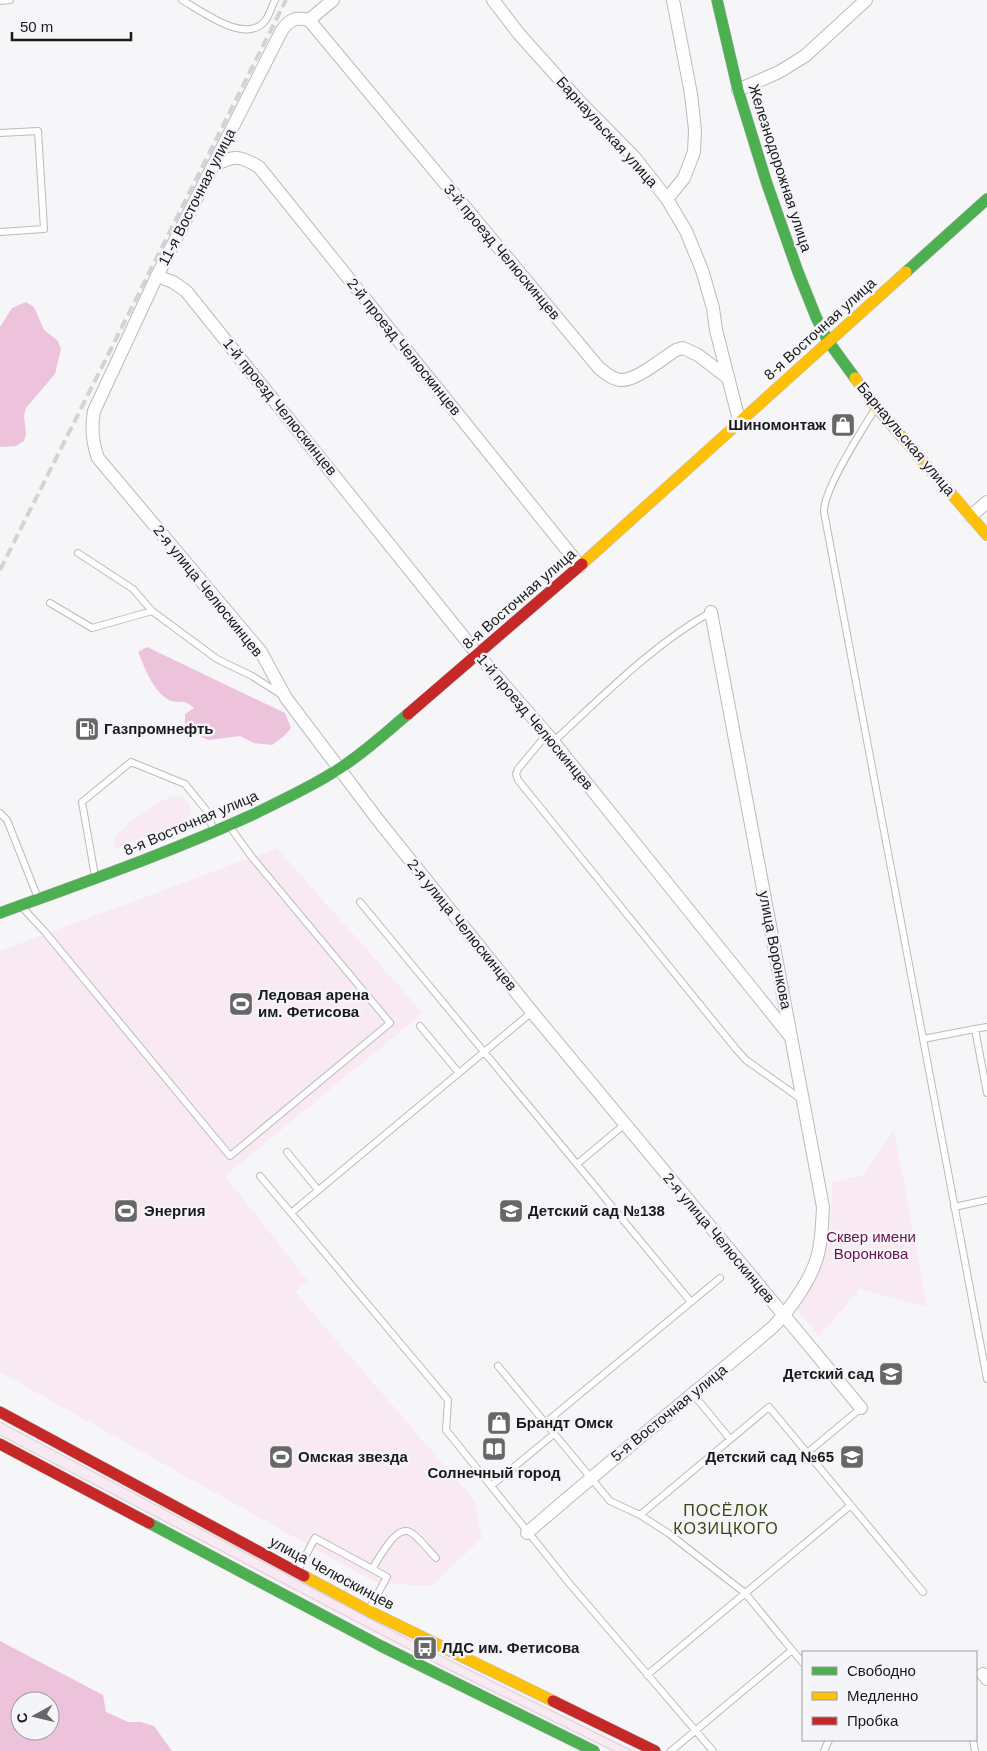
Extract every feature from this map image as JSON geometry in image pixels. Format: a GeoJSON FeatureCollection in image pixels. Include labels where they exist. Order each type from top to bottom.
{"type":"FeatureCollection","features":[{"type":"Feature","properties":{"kind":"main road","name":"Железнодорожная улица"},"geometry":{"type":"LineString","coordinates":[[717,0],[738,90],[766,184],[816,317],[828,341]]}},
{"type":"Feature","properties":{"kind":"main road","name":"8-я Восточная улица"},"geometry":{"type":"LineString","coordinates":[[0,913],[229,826],[281,802],[339,769],[368,749],[580,566],[739,420],[987,198]]}},
{"type":"Feature","properties":{"kind":"main road","name":"Барнаульская улица"},"geometry":{"type":"LineString","coordinates":[[828,341],[876,407],[987,534]]}},
{"type":"Feature","properties":{"kind":"main road","name":"улица Челюскинцев"},"geometry":{"type":"LineString","coordinates":[[0,1412],[369,1611],[655,1751]]}},
{"type":"Feature","properties":{"kind":"main road"},"geometry":{"type":"LineString","coordinates":[[0,1444],[381,1646],[594,1751]]}},
{"type":"Feature","properties":{"kind":"street","name":"11-я Восточная улица"},"geometry":{"type":"LineString","coordinates":[[92,425],[94,411],[157,276],[282,30],[289,21],[294,19],[309,20],[333,0]]}},
{"type":"Feature","properties":{"kind":"street","name":"Барнаульская улица"},"geometry":{"type":"LineString","coordinates":[[493,0],[519,34],[580,102],[636,158],[667,199],[686,231],[702,270],[713,308],[716,330],[739,420]]}},
{"type":"Feature","properties":{"kind":"street"},"geometry":{"type":"LineString","coordinates":[[667,199],[684,178],[694,152],[695,130],[691,94],[673,0]]}},
{"type":"Feature","properties":{"kind":"street"},"geometry":{"type":"LineString","coordinates":[[738,90],[778,72],[805,56],[866,0]]}},
{"type":"Feature","properties":{"kind":"street","name":"3-й проезд Челюскинцев"},"geometry":{"type":"LineString","coordinates":[[309,20],[608,376],[620,380],[635,377],[676,350],[683,348],[698,355],[728,378]]}},
{"type":"Feature","properties":{"kind":"street","name":"2-й проезд Челюскинцев"},"geometry":{"type":"LineString","coordinates":[[213,166],[227,159],[243,157],[259,167],[580,566]]}},
{"type":"Feature","properties":{"kind":"street","name":"1-й проезд Челюскинцев"},"geometry":{"type":"LineString","coordinates":[[157,276],[173,282],[186,291],[478,655],[550,738],[792,1038]]}},
{"type":"Feature","properties":{"kind":"street","name":"2-я улица Челюскинцев"},"geometry":{"type":"LineString","coordinates":[[92,425],[93,444],[98,458],[261,652],[286,698],[378,820],[532,1012],[861,1408]]}},
{"type":"Feature","properties":{"kind":"street"},"geometry":{"type":"LineString","coordinates":[[971,516],[987,502]]}},
{"type":"Feature","properties":{"kind":"street","name":"улица Воронкова"},"geometry":{"type":"LineString","coordinates":[[711,612],[823,1207],[818,1254],[804,1286]]}},
{"type":"Feature","properties":{"kind":"street","name":"5-я Восточная улица"},"geometry":{"type":"LineString","coordinates":[[527,1533],[784,1316],[804,1286]]}},
{"type":"Feature","properties":{"kind":"lane"},"geometry":{"type":"LineString","coordinates":[[0,1],[10,0]]}},
{"type":"Feature","properties":{"kind":"lane"},"geometry":{"type":"LineString","coordinates":[[182,0],[222,23],[243,31],[258,27],[266,21],[275,0]]}},
{"type":"Feature","properties":{"kind":"lane"},"geometry":{"type":"LineString","coordinates":[[0,133],[38,131],[44,230],[0,232]]}},
{"type":"Feature","properties":{"kind":"lane"},"geometry":{"type":"LineString","coordinates":[[876,407],[851,449],[825,499],[824,512],[987,1379]]}},
{"type":"Feature","properties":{"kind":"lane"},"geometry":{"type":"LineString","coordinates":[[78,553],[133,589],[152,611],[217,659],[252,676],[286,698]]}},
{"type":"Feature","properties":{"kind":"lane"},"geometry":{"type":"LineString","coordinates":[[50,603],[92,628],[152,611]]}},
{"type":"Feature","properties":{"kind":"lane"},"geometry":{"type":"LineString","coordinates":[[711,612],[684,628],[645,658],[550,738],[518,769],[516,774],[518,780],[736,1049],[746,1060],[803,1101]]}},
{"type":"Feature","properties":{"kind":"lane"},"geometry":{"type":"LineString","coordinates":[[96,878],[82,802],[131,762],[185,784],[206,810],[215,832]]}},
{"type":"Feature","properties":{"kind":"lane"},"geometry":{"type":"LineString","coordinates":[[0,813],[7,820],[39,898]]}},
{"type":"Feature","properties":{"kind":"lane"},"geometry":{"type":"LineString","coordinates":[[20,905],[45,932],[230,1156],[390,1023],[255,861],[229,826]]}},
{"type":"Feature","properties":{"kind":"lane"},"geometry":{"type":"LineString","coordinates":[[360,902],[691,1302]]}},
{"type":"Feature","properties":{"kind":"lane"},"geometry":{"type":"LineString","coordinates":[[291,1213],[532,1012]]}},
{"type":"Feature","properties":{"kind":"lane"},"geometry":{"type":"LineString","coordinates":[[420,1026],[459,1073]]}},
{"type":"Feature","properties":{"kind":"lane"},"geometry":{"type":"LineString","coordinates":[[923,1039],[987,1027]]}},
{"type":"Feature","properties":{"kind":"lane"},"geometry":{"type":"LineString","coordinates":[[975,1029],[987,1093]]}},
{"type":"Feature","properties":{"kind":"lane"},"geometry":{"type":"LineString","coordinates":[[577,1164],[625,1124]]}},
{"type":"Feature","properties":{"kind":"lane"},"geometry":{"type":"LineString","coordinates":[[287,1152],[318,1190]]}},
{"type":"Feature","properties":{"kind":"lane"},"geometry":{"type":"LineString","coordinates":[[260,1176],[448,1400],[446,1430],[527,1533],[713,1751]]}},
{"type":"Feature","properties":{"kind":"lane"},"geometry":{"type":"LineString","coordinates":[[954,1207],[987,1200]]}},
{"type":"Feature","properties":{"kind":"lane"},"geometry":{"type":"LineString","coordinates":[[545,1423],[720,1278]]}},
{"type":"Feature","properties":{"kind":"lane"},"geometry":{"type":"LineString","coordinates":[[498,1366],[610,1501],[640,1515],[668,1533],[745,1593],[802,1662]]}},
{"type":"Feature","properties":{"kind":"lane"},"geometry":{"type":"LineString","coordinates":[[693,1394],[730,1439]]}},
{"type":"Feature","properties":{"kind":"lane"},"geometry":{"type":"LineString","coordinates":[[640,1515],[770,1407],[923,1592]]}},
{"type":"Feature","properties":{"kind":"lane"},"geometry":{"type":"LineString","coordinates":[[807,1453],[861,1408]]}},
{"type":"Feature","properties":{"kind":"lane"},"geometry":{"type":"LineString","coordinates":[[491,1486],[554,1434]]}},
{"type":"Feature","properties":{"kind":"lane"},"geometry":{"type":"LineString","coordinates":[[647,1675],[851,1505]]}},
{"type":"Feature","properties":{"kind":"lane"},"geometry":{"type":"LineString","coordinates":[[372,1569],[390,1541],[405,1531],[411,1532],[436,1558]]}},
{"type":"Feature","properties":{"kind":"lane"},"geometry":{"type":"LineString","coordinates":[[297,1572],[315,1538],[387,1577],[369,1611]]}},
{"type":"Feature","properties":{"kind":"lane"},"geometry":{"type":"LineString","coordinates":[[671,1751],[792,1650]]}},
{"type":"Feature","properties":{"kind":"green space"},"geometry":{"type":"Polygon","coordinates":[[[174,796],[181,796],[190,804],[191,813],[186,820],[116,848],[114,846],[115,839],[120,831],[137,816],[174,796]]]}},
{"type":"Feature","properties":{"kind":"green space"},"geometry":{"type":"Polygon","coordinates":[[[277,848],[423,1013],[225,1176],[308,1281],[295,1292],[474,1500],[482,1538],[431,1586],[376,1583],[0,1372],[0,951],[277,848]]]}},
{"type":"Feature","properties":{"kind":"green space","name":"Сквер имени Воронкова"},"geometry":{"type":"Polygon","coordinates":[[[894,1129],[927,1307],[860,1289],[819,1336],[795,1307],[810,1289],[825,1251],[830,1223],[832,1182],[863,1175],[894,1129]]]}},
{"type":"Feature","properties":{"kind":"green space"},"geometry":{"type":"Polygon","coordinates":[[[0,1421],[413,1640],[412,1648],[406,1650],[0,1436],[0,1421]]]}},
{"type":"Feature","properties":{"kind":"green space"},"geometry":{"type":"Polygon","coordinates":[[[437,1656],[445,1656],[637,1751],[610,1751],[439,1667],[435,1664],[437,1656]]]}},
{"type":"Feature","properties":{"kind":"shaded area"},"geometry":{"type":"Polygon","coordinates":[[[26,302],[34,307],[44,330],[58,341],[61,349],[55,374],[26,408],[24,416],[26,434],[24,441],[16,446],[0,447],[0,327],[12,308],[26,302]]]}},
{"type":"Feature","properties":{"kind":"shaded area"},"geometry":{"type":"Polygon","coordinates":[[[147,647],[285,713],[291,728],[272,745],[254,743],[240,736],[209,740],[185,731],[185,714],[194,708],[186,703],[166,698],[155,687],[138,652],[147,647]]]}},
{"type":"Feature","properties":{"kind":"shaded area"},"geometry":{"type":"Polygon","coordinates":[[[0,1641],[103,1695],[106,1712],[128,1722],[141,1722],[154,1726],[172,1751],[0,1751],[0,1641]]]}},
{"type":"Feature","properties":{"kind":"tram line"},"geometry":{"type":"LineString","coordinates":[[0,1422],[417,1644],[632,1751]]}},
{"type":"Feature","properties":{"kind":"tram line"},"geometry":{"type":"LineString","coordinates":[[0,1435],[434,1662],[614,1751]]}},
{"type":"Feature","properties":{"kind":"railway"},"geometry":{"type":"LineString","coordinates":[[0,570],[286,0]]}},
{"type":"Feature","properties":{"kind":"traffic: fast"},"geometry":{"type":"LineString","coordinates":[[717,0],[738,90],[767,184],[798,272],[828,341],[855,378]]}},
{"type":"Feature","properties":{"kind":"traffic: fast"},"geometry":{"type":"LineString","coordinates":[[906,272],[987,199]]}},
{"type":"Feature","properties":{"kind":"traffic: fast"},"geometry":{"type":"LineString","coordinates":[[0,913],[160,854],[254,814],[307,788],[347,764],[408,714]]}},
{"type":"Feature","properties":{"kind":"traffic: fast"},"geometry":{"type":"LineString","coordinates":[[149,1523],[381,1646],[594,1751]]}},
{"type":"Feature","properties":{"kind":"traffic: slow"},"geometry":{"type":"LineString","coordinates":[[582,564],[906,272]]}},
{"type":"Feature","properties":{"kind":"traffic: slow"},"geometry":{"type":"LineString","coordinates":[[855,378],[876,407],[987,535]]}},
{"type":"Feature","properties":{"kind":"traffic: slow"},"geometry":{"type":"LineString","coordinates":[[304,1576],[369,1611],[553,1701]]}},
{"type":"Feature","properties":{"kind":"traffic: jam"},"geometry":{"type":"LineString","coordinates":[[408,714],[582,564]]}},
{"type":"Feature","properties":{"kind":"traffic: jam"},"geometry":{"type":"LineString","coordinates":[[0,1412],[304,1576]]}},
{"type":"Feature","properties":{"kind":"traffic: jam"},"geometry":{"type":"LineString","coordinates":[[0,1444],[149,1523]]}},
{"type":"Feature","properties":{"kind":"traffic: jam"},"geometry":{"type":"LineString","coordinates":[[553,1701],[655,1751]]}},
{"type":"Feature","properties":{"kind":"place","name":"Шиномонтаж"},"geometry":{"type":"Point","coordinates":[843,425]}},
{"type":"Feature","properties":{"kind":"place","name":"Газпромнефть"},"geometry":{"type":"Point","coordinates":[87,729]}},
{"type":"Feature","properties":{"kind":"place","name":"Ледовая арена им. Фетисова"},"geometry":{"type":"Point","coordinates":[241,1004]}},
{"type":"Feature","properties":{"kind":"place","name":"Энергия"},"geometry":{"type":"Point","coordinates":[126,1211]}},
{"type":"Feature","properties":{"kind":"place","name":"Детский сад №138"},"geometry":{"type":"Point","coordinates":[511,1211]}},
{"type":"Feature","properties":{"kind":"place","name":"Детский сад"},"geometry":{"type":"Point","coordinates":[891,1374]}},
{"type":"Feature","properties":{"kind":"place","name":"Брандт Омск"},"geometry":{"type":"Point","coordinates":[499,1423]}},
{"type":"Feature","properties":{"kind":"place","name":"Солнечный город"},"geometry":{"type":"Point","coordinates":[494,1449]}},
{"type":"Feature","properties":{"kind":"place","name":"Омская звезда"},"geometry":{"type":"Point","coordinates":[281,1457]}},
{"type":"Feature","properties":{"kind":"place","name":"Детский сад №65"},"geometry":{"type":"Point","coordinates":[852,1457]}},
{"type":"Feature","properties":{"kind":"place","name":"ЛДС им. Фетисова"},"geometry":{"type":"Point","coordinates":[425,1648]}},
{"type":"Feature","properties":{"kind":"district","name":"ПОСЁЛОК КОЗИЦКОГО"},"geometry":{"type":"Point","coordinates":[726,1519]}}]}
